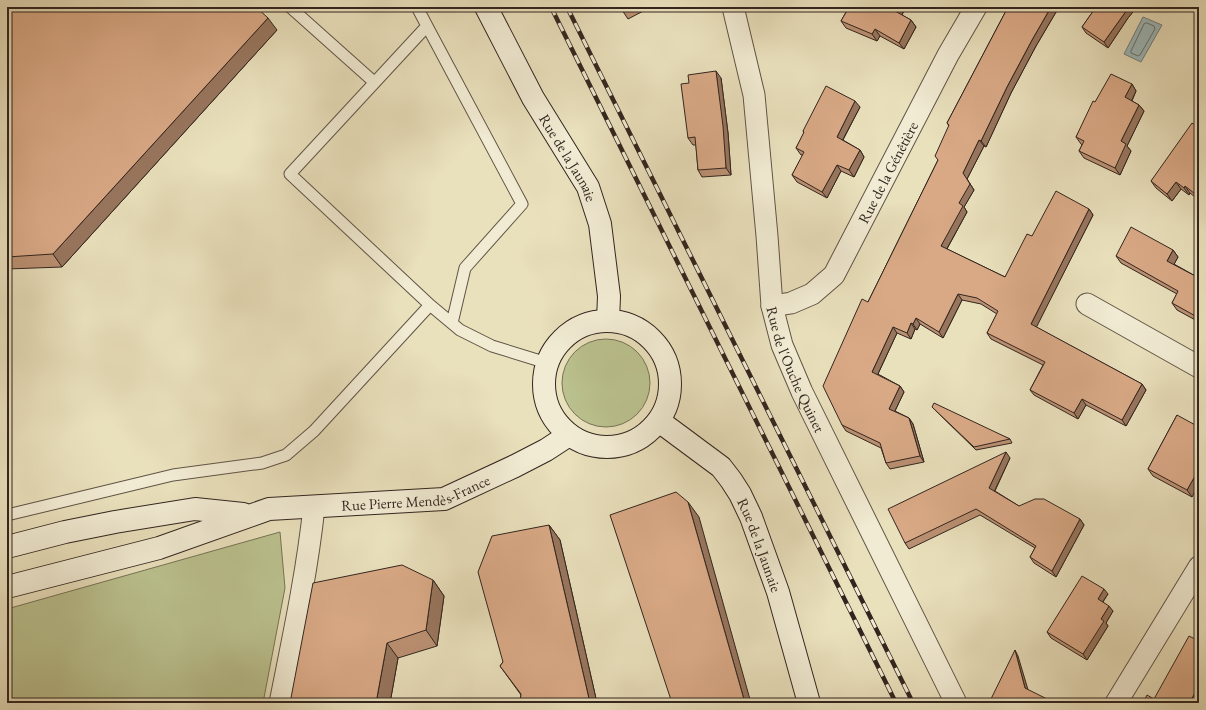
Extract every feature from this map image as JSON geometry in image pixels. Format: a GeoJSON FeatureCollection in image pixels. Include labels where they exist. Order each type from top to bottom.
{"type":"FeatureCollection","features":[{"type":"Feature","properties":{"kind":"main road","name":"Rue de la Jaunaie"},"geometry":{"type":"LineString","coordinates":[[486,7],[533,98],[588,186],[600,224],[609,296],[608,321]]}},
{"type":"Feature","properties":{"kind":"main road"},"geometry":{"type":"LineString","coordinates":[[608,321],[624,323],[638,329],[650,337],[660,349],[667,362],[671,378],[671,393],[667,408],[650,432],[638,440],[624,446],[610,448],[596,447],[569,435],[555,421],[546,403],[544,383],[547,363],[553,351],[561,341],[571,332],[582,326],[595,322],[608,321]]}},
{"type":"Feature","properties":{"kind":"main road","name":"Rue de la Jaunaie"},"geometry":{"type":"LineString","coordinates":[[659,421],[721,467],[740,494],[751,517],[778,592],[809,703]]}},
{"type":"Feature","properties":{"kind":"main road","name":"Rue Pierre Mendès-France"},"geometry":{"type":"LineString","coordinates":[[7,587],[159,548],[269,509],[444,499],[515,466],[546,450],[569,435]]}},
{"type":"Feature","properties":{"kind":"main road","name":"Rue Pierre Mendès-France"},"geometry":{"type":"LineString","coordinates":[[7,547],[65,532],[115,522],[195,510],[250,515]]}},
{"type":"Feature","properties":{"kind":"street","name":"Rue de l'Ouche Quinet"},"geometry":{"type":"LineString","coordinates":[[733,7],[754,95],[768,236],[772,306],[782,345],[802,392],[956,703]]}},
{"type":"Feature","properties":{"kind":"street","name":"Rue de la Génêtière"},"geometry":{"type":"LineString","coordinates":[[772,306],[791,303],[812,294],[834,275],[948,55],[976,7]]}},
{"type":"Feature","properties":{"kind":"street"},"geometry":{"type":"LineString","coordinates":[[1087,304],[1199,367]]}},
{"type":"Feature","properties":{"kind":"street"},"geometry":{"type":"LineString","coordinates":[[280,703],[301,595],[314,507]]}},
{"type":"Feature","properties":{"kind":"street"},"geometry":{"type":"LineString","coordinates":[[1116,703],[1199,567]]}},
{"type":"Feature","properties":{"kind":"lane"},"geometry":{"type":"LineString","coordinates":[[290,7],[374,82]]}},
{"type":"Feature","properties":{"kind":"lane"},"geometry":{"type":"LineString","coordinates":[[417,7],[522,204],[465,268],[452,323]]}},
{"type":"Feature","properties":{"kind":"lane"},"geometry":{"type":"LineString","coordinates":[[427,26],[290,174],[430,305],[460,330],[492,346],[547,363]]}},
{"type":"Feature","properties":{"kind":"lane"},"geometry":{"type":"LineString","coordinates":[[7,515],[173,475],[262,463],[286,455],[314,431],[430,305]]}},
{"type":"Feature","properties":{"kind":"green space"},"geometry":{"type":"Polygon","coordinates":[[[606,339],[623,342],[631,346],[643,358],[647,366],[650,383],[647,400],[643,408],[631,420],[623,424],[606,427],[589,424],[581,420],[569,408],[565,400],[562,383],[565,366],[569,358],[581,346],[589,342],[606,339]]]}},
{"type":"Feature","properties":{"kind":"green space"},"geometry":{"type":"Polygon","coordinates":[[[280,532],[285,588],[263,703],[7,703],[7,609],[280,532]]]}},
{"type":"Feature","properties":{"kind":"water"},"geometry":{"type":"Polygon","coordinates":[[[1143,17],[1162,25],[1141,62],[1124,54],[1143,17]]]}},
{"type":"Feature","properties":{"kind":"building"},"geometry":{"type":"Polygon","coordinates":[[[7,7],[256,7],[268,18],[53,254],[7,257],[7,7]]]}},
{"type":"Feature","properties":{"kind":"building"},"geometry":{"type":"Polygon","coordinates":[[[849,7],[898,7],[895,11],[911,20],[899,43],[875,29],[872,34],[841,21],[849,7]]]}},
{"type":"Feature","properties":{"kind":"building"},"geometry":{"type":"Polygon","coordinates":[[[1008,7],[1051,7],[1007,87],[981,141],[979,140],[963,173],[970,184],[959,203],[963,206],[941,246],[1005,277],[1027,234],[1032,236],[1056,191],[1089,209],[1031,324],[1142,384],[1122,420],[1082,399],[1074,413],[1030,390],[1045,362],[987,333],[998,311],[977,298],[958,294],[939,332],[916,318],[913,324],[911,323],[907,333],[893,327],[872,372],[900,386],[889,409],[909,418],[920,456],[886,463],[880,443],[842,425],[823,386],[862,299],[868,302],[938,160],[935,156],[949,125],[947,123],[1008,7]]]}},
{"type":"Feature","properties":{"kind":"building"},"geometry":{"type":"Polygon","coordinates":[[[1096,7],[1129,7],[1104,42],[1082,27],[1096,7]]]}},
{"type":"Feature","properties":{"kind":"building"},"geometry":{"type":"Polygon","coordinates":[[[716,71],[723,126],[726,168],[698,170],[695,137],[688,138],[681,84],[689,83],[688,75],[716,71]]]}},
{"type":"Feature","properties":{"kind":"building"},"geometry":{"type":"Polygon","coordinates":[[[1111,74],[1132,84],[1125,97],[1139,105],[1121,141],[1126,144],[1115,168],[1079,151],[1084,141],[1076,137],[1093,101],[1095,102],[1111,74]]]}},
{"type":"Feature","properties":{"kind":"building"},"geometry":{"type":"Polygon","coordinates":[[[826,86],[855,101],[837,137],[860,150],[849,170],[837,165],[822,192],[792,175],[804,152],[796,148],[826,86]]]}},
{"type":"Feature","properties":{"kind":"building"},"geometry":{"type":"Polygon","coordinates":[[[1192,123],[1199,128],[1199,197],[1185,186],[1184,188],[1176,182],[1167,194],[1151,181],[1192,123]]]}},
{"type":"Feature","properties":{"kind":"building"},"geometry":{"type":"Polygon","coordinates":[[[1131,227],[1173,250],[1167,261],[1199,278],[1199,318],[1172,303],[1178,291],[1116,256],[1131,227]]]}},
{"type":"Feature","properties":{"kind":"building"},"geometry":{"type":"Polygon","coordinates":[[[934,403],[1010,439],[974,447],[932,407],[934,403]]]}},
{"type":"Feature","properties":{"kind":"building"},"geometry":{"type":"Polygon","coordinates":[[[1177,415],[1199,427],[1199,469],[1187,490],[1148,469],[1177,415]]]}},
{"type":"Feature","properties":{"kind":"building"},"geometry":{"type":"Polygon","coordinates":[[[1006,452],[989,488],[1019,506],[1035,499],[1044,499],[1080,519],[1052,571],[1030,557],[1036,546],[976,509],[905,543],[888,509],[1006,452]]]}},
{"type":"Feature","properties":{"kind":"building"},"geometry":{"type":"Polygon","coordinates":[[[676,492],[688,502],[745,703],[672,703],[610,515],[676,492]]]}},
{"type":"Feature","properties":{"kind":"building"},"geometry":{"type":"Polygon","coordinates":[[[549,525],[590,703],[520,703],[521,694],[500,666],[503,662],[478,572],[492,536],[549,525]]]}},
{"type":"Feature","properties":{"kind":"building"},"geometry":{"type":"Polygon","coordinates":[[[402,565],[433,580],[426,630],[387,643],[376,703],[290,703],[313,583],[402,565]]]}},
{"type":"Feature","properties":{"kind":"building"},"geometry":{"type":"Polygon","coordinates":[[[1082,576],[1104,589],[1098,599],[1109,606],[1101,619],[1104,621],[1083,654],[1047,632],[1082,576]]]}},
{"type":"Feature","properties":{"kind":"building"},"geometry":{"type":"Polygon","coordinates":[[[1189,636],[1199,641],[1199,685],[1190,702],[1193,703],[1143,703],[1147,695],[1154,699],[1189,636]]]}},
{"type":"Feature","properties":{"kind":"building"},"geometry":{"type":"Polygon","coordinates":[[[1015,650],[1025,688],[1055,703],[989,703],[1015,650]]]}},
{"type":"Feature","properties":{"kind":"railway"},"geometry":{"type":"LineString","coordinates":[[551,7],[896,703]]}},
{"type":"Feature","properties":{"kind":"railway"},"geometry":{"type":"LineString","coordinates":[[567,7],[913,703]]}}]}
